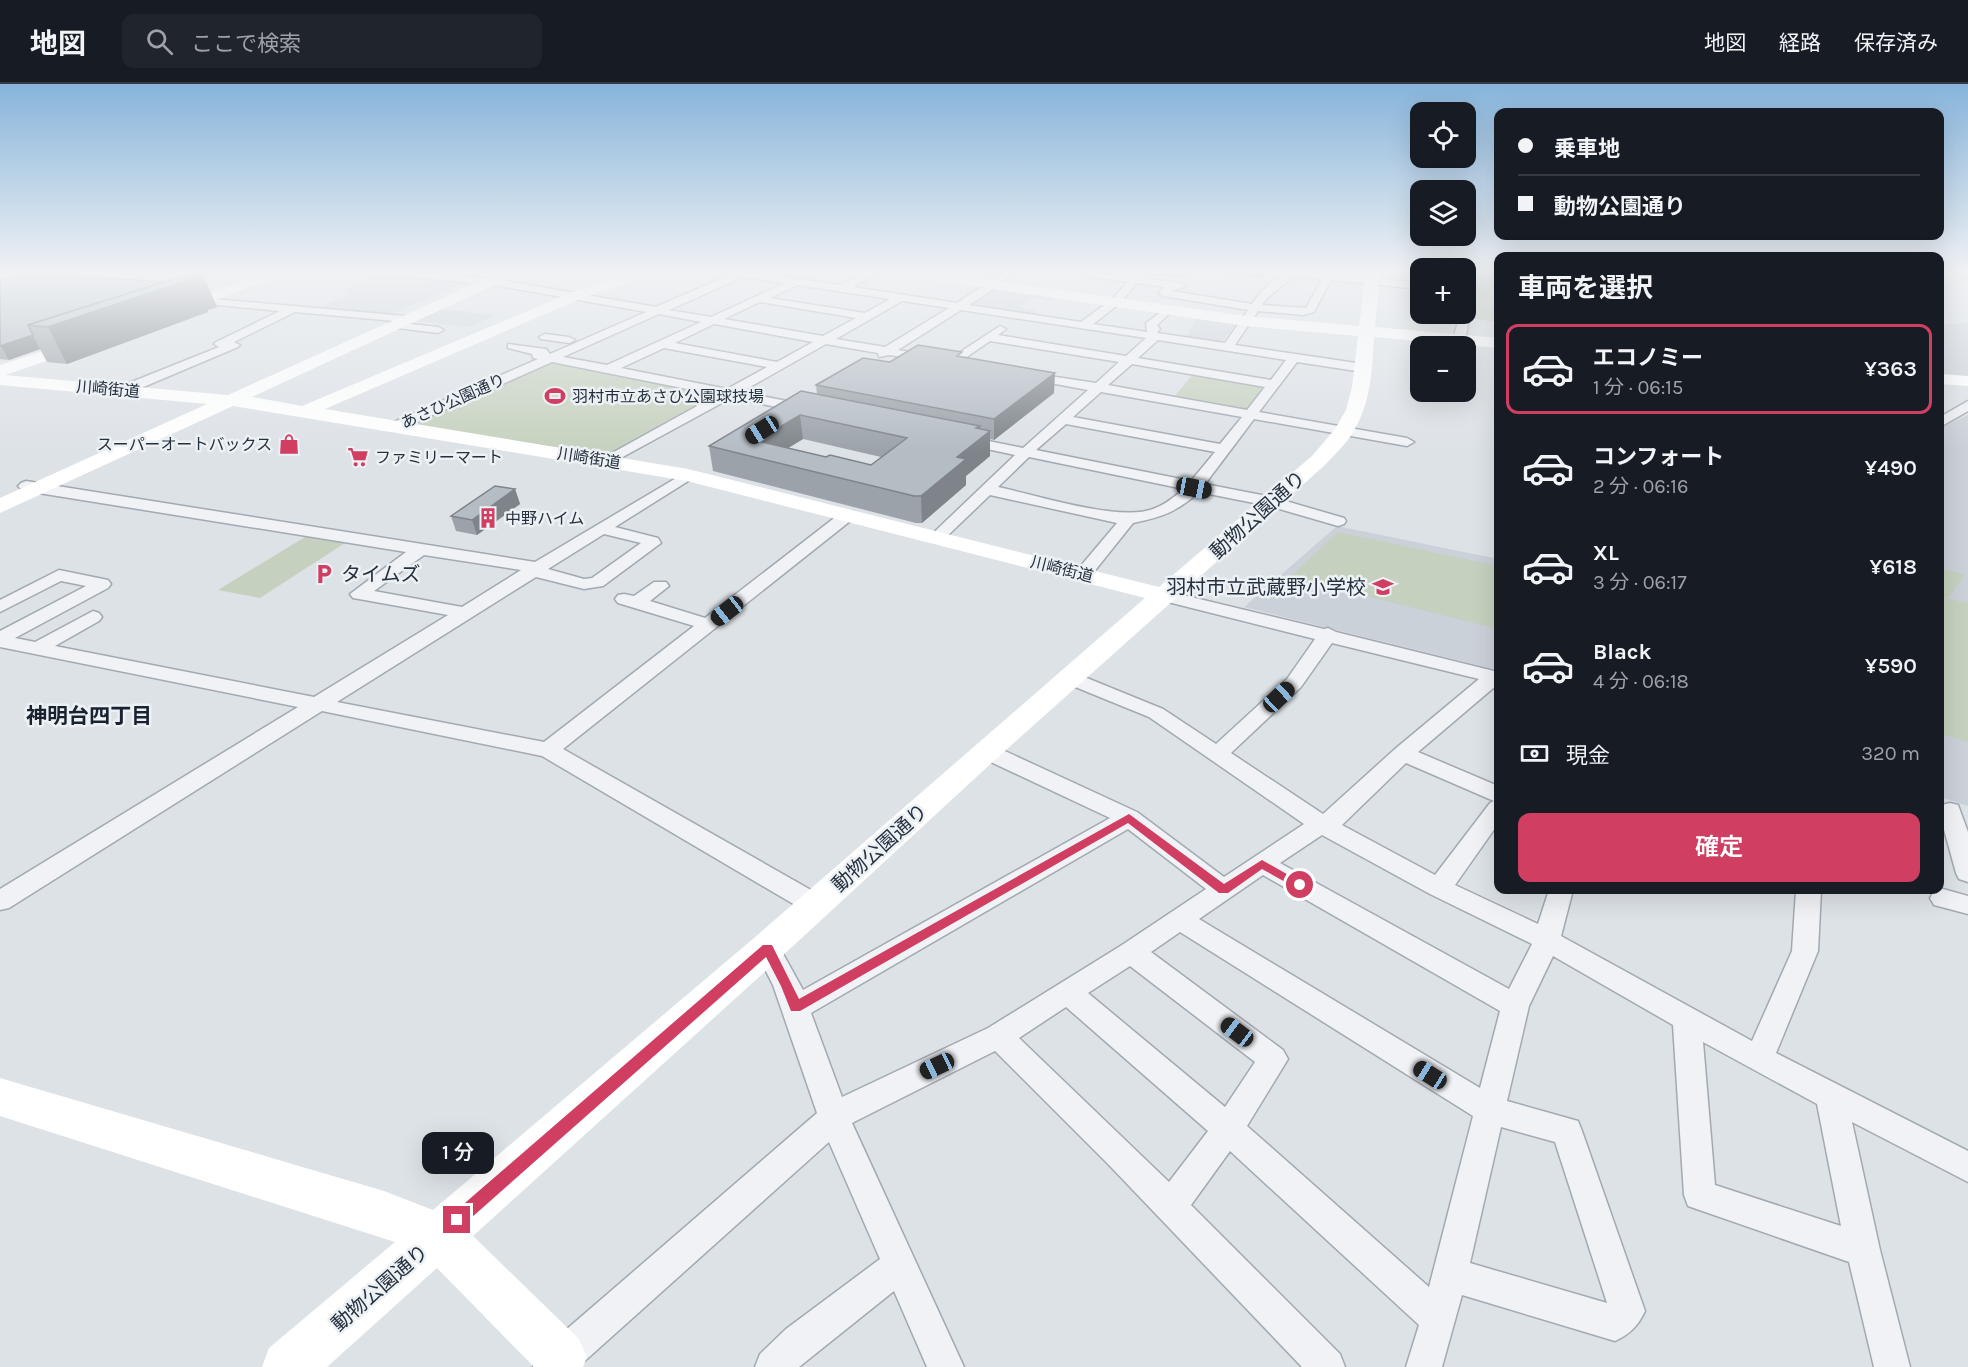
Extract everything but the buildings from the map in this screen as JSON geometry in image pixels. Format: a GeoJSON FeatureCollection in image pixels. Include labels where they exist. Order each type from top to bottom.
{"type":"FeatureCollection","features":[{"type":"Feature","properties":{"kind":"street"},"geometry":{"type":"LineString","coordinates":[[124,390],[234,345],[220,344],[243,333]]}},
{"type":"Feature","properties":{"kind":"street"},"geometry":{"type":"LineString","coordinates":[[0,498],[32,487],[372,333]]}},
{"type":"Feature","properties":{"kind":"street"},"geometry":{"type":"LineString","coordinates":[[305,411],[488,333]]}},
{"type":"Feature","properties":{"kind":"street","name":"あさひ公園通り"},"geometry":{"type":"LineString","coordinates":[[543,355],[586,333]]}},
{"type":"Feature","properties":{"kind":"street","name":"あさひ公園通り"},"geometry":{"type":"LineString","coordinates":[[386,425],[543,355],[600,333]]}},
{"type":"Feature","properties":{"kind":"street"},"geometry":{"type":"LineString","coordinates":[[609,369],[687,333]]}},
{"type":"Feature","properties":{"kind":"street"},"geometry":{"type":"LineString","coordinates":[[783,333],[972,366]]}},
{"type":"Feature","properties":{"kind":"street"},"geometry":{"type":"LineString","coordinates":[[608,461],[838,333]]}},
{"type":"Feature","properties":{"kind":"street"},"geometry":{"type":"LineString","coordinates":[[868,363],[916,333]]}},
{"type":"Feature","properties":{"kind":"street"},"geometry":{"type":"LineString","coordinates":[[951,362],[995,333]]}},
{"type":"Feature","properties":{"kind":"street"},"geometry":{"type":"LineString","coordinates":[[1133,333],[1363,368]]}},
{"type":"Feature","properties":{"kind":"street"},"geometry":{"type":"LineString","coordinates":[[936,538],[1026,452],[1129,360],[1153,333]]}},
{"type":"Feature","properties":{"kind":"street"},"geometry":{"type":"LineString","coordinates":[[1228,347],[1238,333]]}},
{"type":"Feature","properties":{"kind":"street"},"geometry":{"type":"LineString","coordinates":[[1366,333],[1410,336]]}},
{"type":"Feature","properties":{"kind":"street","name":"動物公園通り"},"geometry":{"type":"LineString","coordinates":[[288,1367],[440,1236],[816,905],[986,751],[1167,596],[1319,460],[1344,431],[1355,410],[1363,368],[1366,333]]}},
{"type":"Feature","properties":{"kind":"street"},"geometry":{"type":"LineString","coordinates":[[0,371],[101,336]]}},
{"type":"Feature","properties":{"kind":"street"},"geometry":{"type":"LineString","coordinates":[[545,337],[569,340]]}},
{"type":"Feature","properties":{"kind":"street"},"geometry":{"type":"LineString","coordinates":[[989,337],[1273,384]]}},
{"type":"Feature","properties":{"kind":"street"},"geometry":{"type":"LineString","coordinates":[[1476,341],[1494,343]]}},
{"type":"Feature","properties":{"kind":"street"},"geometry":{"type":"LineString","coordinates":[[663,344],[779,366]]}},
{"type":"Feature","properties":{"kind":"street"},"geometry":{"type":"LineString","coordinates":[[512,346],[543,355],[731,393],[806,402],[821,411]]}},
{"type":"Feature","properties":{"kind":"street"},"geometry":{"type":"LineString","coordinates":[[986,489],[1128,519],[1156,514],[1173,506],[1194,488],[1294,358]]}},
{"type":"Feature","properties":{"kind":"street"},"geometry":{"type":"LineString","coordinates":[[1169,400],[1194,371]]}},
{"type":"Feature","properties":{"kind":"street"},"geometry":{"type":"LineString","coordinates":[[1014,373],[1407,442]]}},
{"type":"Feature","properties":{"kind":"street"},"geometry":{"type":"LineString","coordinates":[[1944,379],[1968,381]]}},
{"type":"Feature","properties":{"kind":"street","name":"川崎街道"},"geometry":{"type":"LineString","coordinates":[[0,381],[224,399],[688,475],[1167,596]]}},
{"type":"Feature","properties":{"kind":"street"},"geometry":{"type":"LineString","coordinates":[[778,420],[806,402]]}},
{"type":"Feature","properties":{"kind":"street"},"geometry":{"type":"LineString","coordinates":[[1944,420],[1968,405]]}},
{"type":"Feature","properties":{"kind":"street"},"geometry":{"type":"LineString","coordinates":[[1064,419],[1224,449]]}},
{"type":"Feature","properties":{"kind":"street"},"geometry":{"type":"LineString","coordinates":[[949,437],[1272,502],[1338,521]]}},
{"type":"Feature","properties":{"kind":"street"},"geometry":{"type":"LineString","coordinates":[[0,901],[708,463]]}},
{"type":"Feature","properties":{"kind":"street"},"geometry":{"type":"LineString","coordinates":[[0,506],[32,487],[536,569],[584,584],[597,582],[653,543],[602,529]]}},
{"type":"Feature","properties":{"kind":"street"},"geometry":{"type":"LineString","coordinates":[[548,750],[848,515]]}},
{"type":"Feature","properties":{"kind":"street"},"geometry":{"type":"LineString","coordinates":[[1083,574],[1128,519]]}},
{"type":"Feature","properties":{"kind":"street"},"geometry":{"type":"LineString","coordinates":[[421,549],[359,594],[468,613]]}},
{"type":"Feature","properties":{"kind":"street"},"geometry":{"type":"LineString","coordinates":[[0,607],[59,575],[102,584],[0,640]]}},
{"type":"Feature","properties":{"kind":"street"},"geometry":{"type":"LineString","coordinates":[[660,586],[630,601],[710,625]]}},
{"type":"Feature","properties":{"kind":"street"},"geometry":{"type":"LineString","coordinates":[[1167,596],[1494,676]]}},
{"type":"Feature","properties":{"kind":"street"},"geometry":{"type":"LineString","coordinates":[[38,648],[93,617]]}},
{"type":"Feature","properties":{"kind":"street"},"geometry":{"type":"LineString","coordinates":[[1219,753],[1294,683],[1328,634]]}},
{"type":"Feature","properties":{"kind":"street"},"geometry":{"type":"LineString","coordinates":[[0,640],[317,706],[548,750],[816,905]]}},
{"type":"Feature","properties":{"kind":"street"},"geometry":{"type":"LineString","coordinates":[[1070,678],[1156,713],[1219,753],[1321,824],[1439,888],[1546,940],[1759,1059],[1968,1167]]}},
{"type":"Feature","properties":{"kind":"street"},"geometry":{"type":"LineString","coordinates":[[0,1097],[384,1214],[440,1236],[556,1362],[834,1118],[855,1105],[998,1036],[1180,920],[1321,824],[1334,819],[1403,754],[1494,679]]}},
{"type":"Feature","properties":{"kind":"street"},"geometry":{"type":"LineString","coordinates":[[986,751],[1129,818],[1224,890]]}},
{"type":"Feature","properties":{"kind":"street"},"geometry":{"type":"LineString","coordinates":[[1403,754],[1494,793]]}},
{"type":"Feature","properties":{"kind":"street"},"geometry":{"type":"LineString","coordinates":[[1953,812],[1968,873]]}},
{"type":"Feature","properties":{"kind":"street"},"geometry":{"type":"LineString","coordinates":[[1439,888],[1494,813]]}},
{"type":"Feature","properties":{"kind":"street"},"geometry":{"type":"LineString","coordinates":[[795,1008],[1129,818]]}},
{"type":"Feature","properties":{"kind":"street"},"geometry":{"type":"LineString","coordinates":[[1262,864],[1515,1006]]}},
{"type":"Feature","properties":{"kind":"street"},"geometry":{"type":"LineString","coordinates":[[1424,1367],[1439,1319],[1515,1006],[1546,940],[1560,894]]}},
{"type":"Feature","properties":{"kind":"street"},"geometry":{"type":"LineString","coordinates":[[1759,1059],[1805,951],[1809,894]]}},
{"type":"Feature","properties":{"kind":"street"},"geometry":{"type":"LineString","coordinates":[[1943,898],[1968,905]]}},
{"type":"Feature","properties":{"kind":"street"},"geometry":{"type":"LineString","coordinates":[[1180,920],[1490,1110],[1567,1131],[1627,1311],[1615,1323],[1450,1274]]}},
{"type":"Feature","properties":{"kind":"street"},"geometry":{"type":"LineString","coordinates":[[767,948],[787,985],[834,1118],[946,1367]]}},
{"type":"Feature","properties":{"kind":"street"},"geometry":{"type":"LineString","coordinates":[[1131,952],[1273,1059],[1228,1129],[1170,1207]]}},
{"type":"Feature","properties":{"kind":"street"},"geometry":{"type":"LineString","coordinates":[[1067,991],[1228,1129],[1439,1319]]}},
{"type":"Feature","properties":{"kind":"street"},"geometry":{"type":"LineString","coordinates":[[1687,1017],[1700,1195],[1863,1250]]}},
{"type":"Feature","properties":{"kind":"street"},"geometry":{"type":"LineString","coordinates":[[998,1036],[1327,1367]]}},
{"type":"Feature","properties":{"kind":"street"},"geometry":{"type":"LineString","coordinates":[[1832,1097],[1863,1250],[1892,1367]]}},
{"type":"Feature","properties":{"kind":"street"},"geometry":{"type":"LineString","coordinates":[[774,1367],[799,1342],[900,1265]]}},
{"type":"Feature","properties":{"kind":"shaded area"},"geometry":{"type":"Polygon","coordinates":[[[1188,333],[1229,333],[1220,344],[1185,339],[1188,333]]]}},
{"type":"Feature","properties":{"kind":"shaded area"},"geometry":{"type":"Polygon","coordinates":[[[1944,333],[1968,333],[1968,378],[1944,376],[1944,333]]]}},
{"type":"Feature","properties":{"kind":"shaded area"},"geometry":{"type":"Polygon","coordinates":[[[1968,415],[1968,806],[1944,798],[1944,426],[1968,415]]]}},
{"type":"Feature","properties":{"kind":"shaded area","name":"羽村市立武蔵野小学校"},"geometry":{"type":"Polygon","coordinates":[[[1337,526],[1494,558],[1494,669],[1244,607],[1337,526]]]}},
{"type":"Feature","properties":{"kind":"green space"},"geometry":{"type":"Polygon","coordinates":[[[548,358],[724,391],[608,456],[404,423],[548,358]]]}},
{"type":"Feature","properties":{"kind":"green space"},"geometry":{"type":"Polygon","coordinates":[[[1195,372],[1266,384],[1244,411],[1172,399],[1195,372]]]}},
{"type":"Feature","properties":{"kind":"green space"},"geometry":{"type":"Polygon","coordinates":[[[1338,532],[1494,565],[1494,628],[1290,577],[1338,532]]]}},
{"type":"Feature","properties":{"kind":"green space"},"geometry":{"type":"Polygon","coordinates":[[[305,537],[345,543],[260,598],[218,590],[305,537]]]}},
{"type":"Feature","properties":{"kind":"green space"},"geometry":{"type":"Polygon","coordinates":[[[1944,569],[1965,575],[1948,598],[1944,597],[1944,569]]]}},
{"type":"Feature","properties":{"kind":"green space"},"geometry":{"type":"Polygon","coordinates":[[[1944,598],[1968,603],[1968,742],[1944,735],[1944,598]]]}},
{"type":"Feature","properties":{"kind":"place","name":"羽村市立あさひ公園球技場"},"geometry":{"type":"Point","coordinates":[555,396]}},
{"type":"Feature","properties":{"kind":"place","name":"スーパーオートバックス"},"geometry":{"type":"Point","coordinates":[289,444]}},
{"type":"Feature","properties":{"kind":"place","name":"ファミリーマート"},"geometry":{"type":"Point","coordinates":[358,457]}},
{"type":"Feature","properties":{"kind":"place","name":"中野ハイム"},"geometry":{"type":"Point","coordinates":[488,518]}},
{"type":"Feature","properties":{"kind":"place","name":"タイムズ"},"geometry":{"type":"Point","coordinates":[324,574]}},
{"type":"Feature","properties":{"kind":"place","name":"羽村市立武蔵野小学校"},"geometry":{"type":"Point","coordinates":[1383,587]}},
{"type":"Feature","properties":{"kind":"district","name":"神明台四丁目"},"geometry":{"type":"Point","coordinates":[89,716]}},
{"type":"Feature","properties":{"kind":"route"},"geometry":{"type":"LineString","coordinates":[[457,1220],[767,948],[787,985],[795,1008],[1129,818],[1224,890],[1262,864],[1300,885]]}}]}
